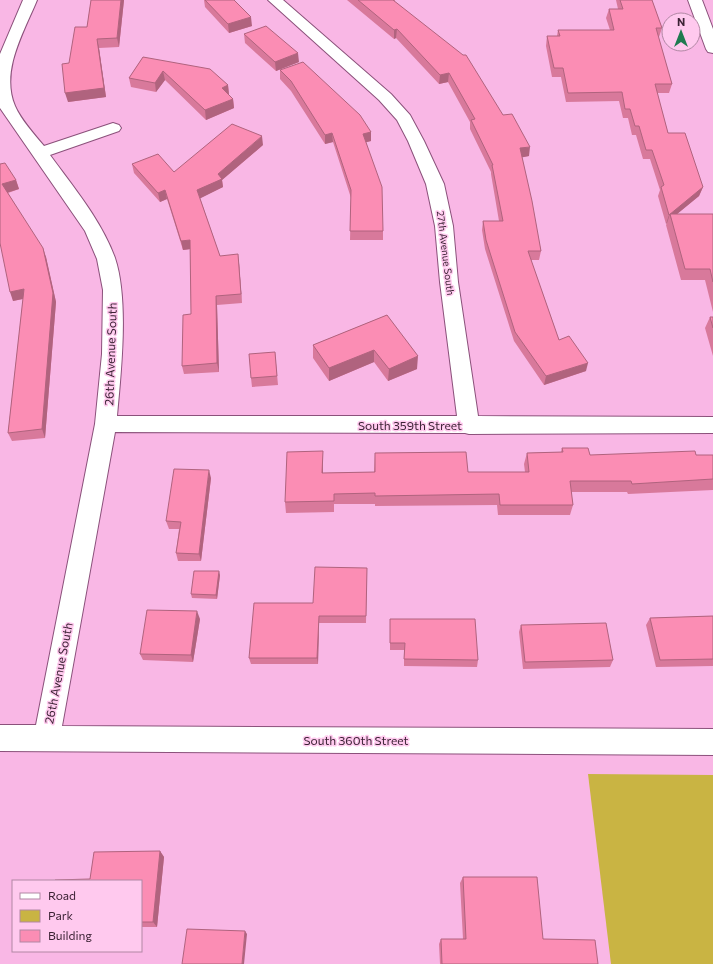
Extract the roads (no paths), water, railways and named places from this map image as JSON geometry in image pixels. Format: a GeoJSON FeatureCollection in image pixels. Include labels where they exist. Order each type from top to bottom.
{"type":"FeatureCollection","features":[{"type":"Feature","properties":{"kind":"street","name":"26th Avenue South"},"geometry":{"type":"LineString","coordinates":[[30,0],[5,62],[1,86],[7,107],[94,231],[106,259],[112,290],[112,354],[106,424],[46,739]]}},
{"type":"Feature","properties":{"kind":"street","name":"27th Avenue South"},"geometry":{"type":"LineString","coordinates":[[276,0],[385,96],[404,118],[416,141],[435,184],[444,226],[449,282],[469,426]]}},
{"type":"Feature","properties":{"kind":"street"},"geometry":{"type":"LineString","coordinates":[[695,0],[713,49]]}},
{"type":"Feature","properties":{"kind":"street"},"geometry":{"type":"LineString","coordinates":[[40,153],[113,128]]}},
{"type":"Feature","properties":{"kind":"street","name":"South 359th Street"},"geometry":{"type":"LineString","coordinates":[[106,424],[469,426],[713,425]]}},
{"type":"Feature","properties":{"kind":"street","name":"South 360th Street"},"geometry":{"type":"LineString","coordinates":[[0,738],[713,742]]}}]}
